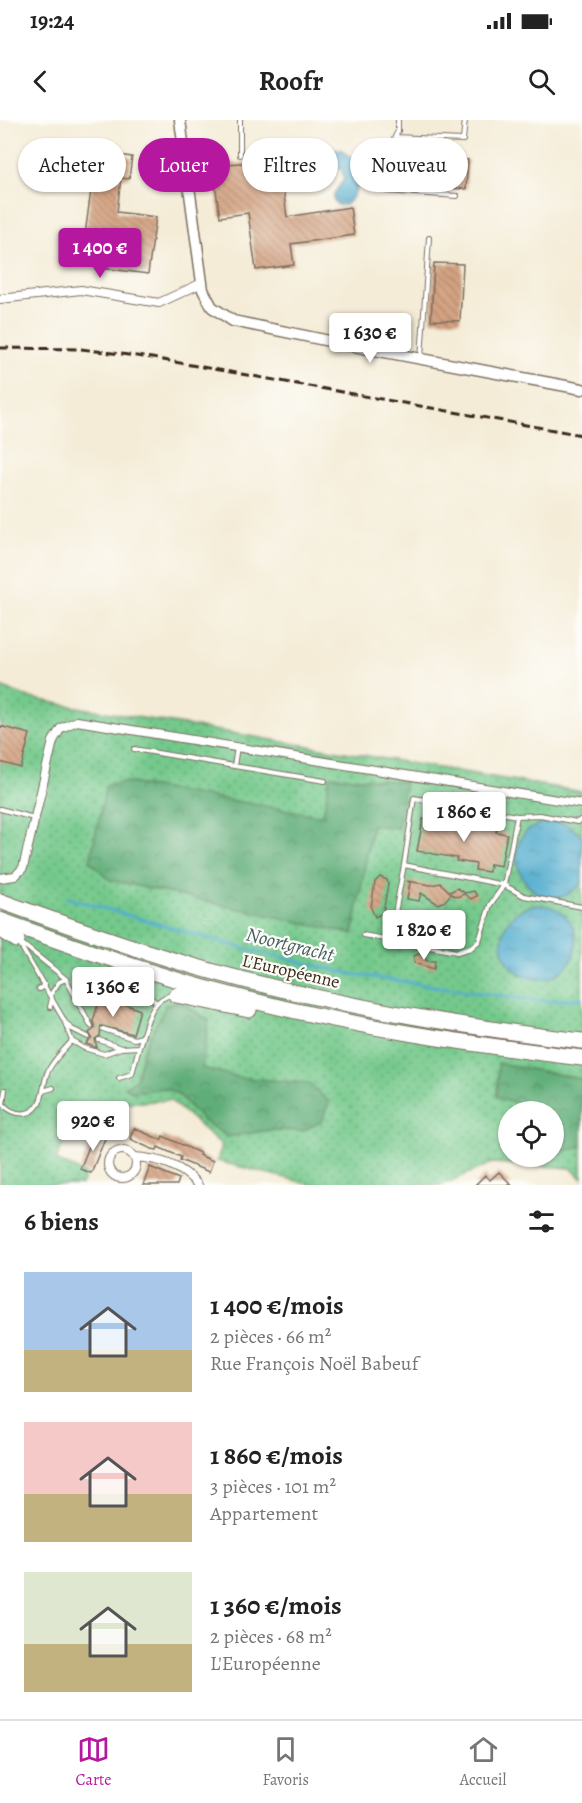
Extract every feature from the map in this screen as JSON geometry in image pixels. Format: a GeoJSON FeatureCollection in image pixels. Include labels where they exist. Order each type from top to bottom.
{"type":"FeatureCollection","features":[{"type":"Feature","properties":{"kind":"highway","name":"L'Européenne"},"geometry":{"type":"LineString","coordinates":[[0,901],[175,961],[288,991],[428,1020],[582,1041]]}},
{"type":"Feature","properties":{"kind":"highway","name":"L'Européenne"},"geometry":{"type":"LineString","coordinates":[[0,920],[197,986],[290,1009],[451,1041],[582,1058]]}},
{"type":"Feature","properties":{"kind":"highway"},"geometry":{"type":"LineString","coordinates":[[0,929],[17,940]]}},
{"type":"Feature","properties":{"kind":"highway"},"geometry":{"type":"LineString","coordinates":[[176,995],[299,1020],[377,1027]]}},
{"type":"Feature","properties":{"kind":"highway"},"geometry":{"type":"LineString","coordinates":[[451,1041],[527,1060],[582,1067]]}},
{"type":"Feature","properties":{"kind":"street"},"geometry":{"type":"LineString","coordinates":[[180,120],[202,283],[209,304],[228,319],[421,359],[582,389]]}},
{"type":"Feature","properties":{"kind":"street"},"geometry":{"type":"LineString","coordinates":[[0,299],[81,290],[159,303],[202,283]]}},
{"type":"Feature","properties":{"kind":"street"},"geometry":{"type":"LineString","coordinates":[[0,878],[15,876],[23,868],[53,741],[57,732],[68,723],[88,721],[582,804]]}},
{"type":"Feature","properties":{"kind":"street"},"geometry":{"type":"LineString","coordinates":[[135,1157],[158,1159],[171,1164],[187,1174],[198,1185]]}},
{"type":"Feature","properties":{"kind":"lane"},"geometry":{"type":"LineString","coordinates":[[240,120],[240,155]]}},
{"type":"Feature","properties":{"kind":"lane"},"geometry":{"type":"LineString","coordinates":[[398,120],[395,137],[388,151],[386,191],[457,196]]}},
{"type":"Feature","properties":{"kind":"lane"},"geometry":{"type":"LineString","coordinates":[[395,137],[463,140],[465,120]]}},
{"type":"Feature","properties":{"kind":"lane"},"geometry":{"type":"LineString","coordinates":[[421,359],[429,238]]}},
{"type":"Feature","properties":{"kind":"lane"},"geometry":{"type":"LineString","coordinates":[[234,766],[237,747]]}},
{"type":"Feature","properties":{"kind":"lane"},"geometry":{"type":"LineString","coordinates":[[134,749],[325,781]]}},
{"type":"Feature","properties":{"kind":"lane"},"geometry":{"type":"LineString","coordinates":[[390,940],[405,865],[414,798],[517,816],[540,815],[577,822],[582,819]]}},
{"type":"Feature","properties":{"kind":"lane"},"geometry":{"type":"LineString","coordinates":[[0,809],[35,818]]}},
{"type":"Feature","properties":{"kind":"lane"},"geometry":{"type":"LineString","coordinates":[[363,935],[457,952],[471,948],[479,941],[490,905],[504,885],[517,816]]}},
{"type":"Feature","properties":{"kind":"lane"},"geometry":{"type":"LineString","coordinates":[[405,865],[504,885],[524,896],[582,907]]}},
{"type":"Feature","properties":{"kind":"lane"},"geometry":{"type":"LineString","coordinates":[[17,940],[66,979],[91,1026]]}},
{"type":"Feature","properties":{"kind":"lane"},"geometry":{"type":"LineString","coordinates":[[17,940],[51,996],[72,1041],[84,1048],[104,1054],[121,1048],[139,1047]]}},
{"type":"Feature","properties":{"kind":"lane"},"geometry":{"type":"LineString","coordinates":[[50,1007],[55,986],[66,979]]}},
{"type":"Feature","properties":{"kind":"lane"},"geometry":{"type":"LineString","coordinates":[[80,1004],[81,988],[88,979],[146,995],[156,1002]]}},
{"type":"Feature","properties":{"kind":"lane"},"geometry":{"type":"LineString","coordinates":[[39,989],[45,985]]}},
{"type":"Feature","properties":{"kind":"lane"},"geometry":{"type":"LineString","coordinates":[[119,1078],[132,1074],[139,1047],[156,1002],[163,997],[176,995]]}},
{"type":"Feature","properties":{"kind":"lane"},"geometry":{"type":"LineString","coordinates":[[64,1020],[72,1029],[88,1037]]}},
{"type":"Feature","properties":{"kind":"lane"},"geometry":{"type":"LineString","coordinates":[[103,1029],[134,1039],[143,1036]]}},
{"type":"Feature","properties":{"kind":"lane"},"geometry":{"type":"LineString","coordinates":[[99,1040],[121,1048]]}},
{"type":"Feature","properties":{"kind":"lane"},"geometry":{"type":"LineString","coordinates":[[0,1098],[9,1110],[24,1114],[37,1106],[46,1074],[72,1041]]}},
{"type":"Feature","properties":{"kind":"lane"},"geometry":{"type":"LineString","coordinates":[[43,1091],[53,1088]]}},
{"type":"Feature","properties":{"kind":"lane"},"geometry":{"type":"LineString","coordinates":[[3,1104],[5,1090]]}},
{"type":"Feature","properties":{"kind":"green space"},"geometry":{"type":"Polygon","coordinates":[[[0,687],[31,698],[65,705],[582,792],[582,1179],[571,1168],[555,1167],[564,1167],[564,1101],[498,1101],[498,1163],[492,1163],[442,1185],[314,1185],[217,1161],[222,1145],[170,1100],[80,1106],[56,1160],[86,1174],[81,1185],[0,1185],[0,687]]]}},
{"type":"Feature","properties":{"kind":"green space"},"geometry":{"type":"Polygon","coordinates":[[[330,776],[405,782],[398,828],[372,825],[353,934],[110,880],[90,861],[106,785],[124,782],[323,816],[330,776]]]}},
{"type":"Feature","properties":{"kind":"green space"},"geometry":{"type":"Polygon","coordinates":[[[178,1001],[209,1020],[202,1068],[242,1078],[309,1083],[329,1102],[322,1121],[303,1131],[269,1130],[228,1137],[203,1121],[178,1094],[164,1088],[134,1092],[124,1087],[136,1079],[144,1049],[166,1005],[178,1001]]]}},
{"type":"Feature","properties":{"kind":"green space"},"geometry":{"type":"Polygon","coordinates":[[[498,1063],[582,1079],[582,1146],[564,1151],[564,1101],[509,1101],[497,1097],[498,1063]]]}},
{"type":"Feature","properties":{"kind":"water"},"geometry":{"type":"Polygon","coordinates":[[[338,149],[350,157],[350,192],[355,192],[345,205],[338,205],[334,201],[334,194],[338,192],[344,179],[342,170],[338,168],[338,149]]]}},
{"type":"Feature","properties":{"kind":"water"},"geometry":{"type":"Polygon","coordinates":[[[554,822],[567,824],[582,836],[582,883],[564,896],[546,897],[532,889],[521,875],[517,858],[519,841],[531,828],[554,822]]]}},
{"type":"Feature","properties":{"kind":"water"},"geometry":{"type":"Polygon","coordinates":[[[532,905],[546,905],[560,911],[570,921],[576,935],[576,949],[570,963],[560,973],[546,979],[532,979],[518,973],[508,963],[502,949],[502,935],[508,921],[518,911],[532,905]]]}},
{"type":"Feature","properties":{"kind":"building"},"geometry":{"type":"Polygon","coordinates":[[[126,156],[132,157],[129,179],[126,179],[126,156]]]}},
{"type":"Feature","properties":{"kind":"building"},"geometry":{"type":"Polygon","coordinates":[[[242,163],[242,192],[284,192],[287,217],[350,207],[354,235],[291,244],[294,265],[256,270],[248,213],[220,217],[216,192],[230,192],[230,164],[242,163]]]}},
{"type":"Feature","properties":{"kind":"building"},"geometry":{"type":"Polygon","coordinates":[[[91,192],[119,192],[117,212],[156,217],[148,274],[102,268],[103,260],[82,257],[91,192]]]}},
{"type":"Feature","properties":{"kind":"building"},"geometry":{"type":"Polygon","coordinates":[[[434,263],[463,264],[460,321],[431,320],[434,263]]]}},
{"type":"Feature","properties":{"kind":"building"},"geometry":{"type":"Polygon","coordinates":[[[0,726],[30,734],[21,768],[0,762],[0,726]]]}},
{"type":"Feature","properties":{"kind":"building"},"geometry":{"type":"Polygon","coordinates":[[[423,819],[462,826],[463,821],[497,827],[496,832],[507,834],[501,866],[490,864],[489,872],[475,870],[476,864],[417,851],[423,819]]]}},
{"type":"Feature","properties":{"kind":"building"},"geometry":{"type":"Polygon","coordinates":[[[380,877],[387,880],[388,884],[383,913],[375,917],[371,908],[375,882],[380,877]]]}},
{"type":"Feature","properties":{"kind":"building"},"geometry":{"type":"Polygon","coordinates":[[[407,881],[431,885],[440,883],[450,892],[457,888],[465,893],[474,891],[477,896],[471,899],[464,894],[457,897],[451,894],[445,901],[438,904],[421,893],[419,901],[407,899],[410,883],[407,881]]]}},
{"type":"Feature","properties":{"kind":"building"},"geometry":{"type":"Polygon","coordinates":[[[421,953],[427,961],[435,961],[434,969],[414,963],[414,956],[421,953]]]}},
{"type":"Feature","properties":{"kind":"building"},"geometry":{"type":"Polygon","coordinates":[[[101,995],[140,1010],[133,1034],[101,1026],[100,1036],[95,1039],[97,1048],[86,1044],[92,1038],[89,1033],[95,1028],[93,1021],[101,995]]]}},
{"type":"Feature","properties":{"kind":"building"},"geometry":{"type":"Polygon","coordinates":[[[134,1128],[161,1140],[163,1136],[200,1153],[199,1155],[213,1161],[209,1172],[180,1160],[181,1157],[158,1147],[157,1150],[152,1149],[134,1141],[130,1138],[134,1128]]]}},
{"type":"Feature","properties":{"kind":"building"},"geometry":{"type":"Polygon","coordinates":[[[95,1132],[106,1136],[91,1173],[80,1169],[95,1132]]]}},
{"type":"Feature","properties":{"kind":"building"},"geometry":{"type":"Polygon","coordinates":[[[150,1167],[179,1179],[177,1185],[143,1185],[150,1167]]]}},
{"type":"Feature","properties":{"kind":"building"},"geometry":{"type":"Polygon","coordinates":[[[499,1172],[512,1185],[475,1185],[485,1175],[490,1180],[499,1172]]]}},
{"type":"Feature","properties":{"kind":"waterway","name":"Noortgracht"},"geometry":{"type":"LineString","coordinates":[[68,898],[242,948],[351,974],[523,999],[547,1001],[582,998]]}},
{"type":"Feature","properties":{"kind":"railway"},"geometry":{"type":"LineString","coordinates":[[0,348],[81,349],[152,358],[582,435]]}}]}
